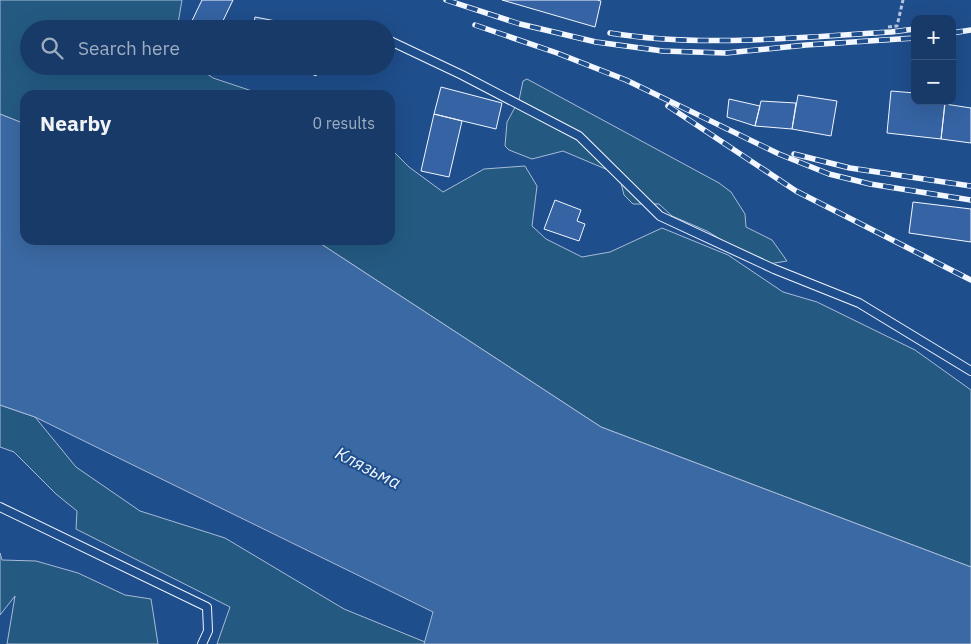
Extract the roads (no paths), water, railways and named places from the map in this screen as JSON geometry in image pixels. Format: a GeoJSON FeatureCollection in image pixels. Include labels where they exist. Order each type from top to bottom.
{"type":"FeatureCollection","features":[{"type":"Feature","properties":{"kind":"lane"},"geometry":{"type":"LineString","coordinates":[[395,43],[462,75],[579,136],[660,216],[774,269],[859,302],[971,371]]}},
{"type":"Feature","properties":{"kind":"lane"},"geometry":{"type":"LineString","coordinates":[[0,507],[207,607],[208,631],[202,644]]}},
{"type":"Feature","properties":{"kind":"water","name":"Клязьма"},"geometry":{"type":"Polygon","coordinates":[[[0,114],[20,122],[20,245],[323,245],[601,427],[971,567],[971,644],[424,644],[433,612],[35,417],[0,405],[0,114]]]}},
{"type":"Feature","properties":{"kind":"railway"},"geometry":{"type":"LineString","coordinates":[[446,0],[520,24],[596,42],[663,51],[726,53],[806,45],[911,38]]}},
{"type":"Feature","properties":{"kind":"railway"},"geometry":{"type":"LineString","coordinates":[[475,25],[557,53],[626,80],[779,154],[829,174],[870,184],[971,200]]}},
{"type":"Feature","properties":{"kind":"railway"},"geometry":{"type":"LineString","coordinates":[[610,33],[680,40],[715,41],[911,30]]}},
{"type":"Feature","properties":{"kind":"railway"},"geometry":{"type":"LineString","coordinates":[[956,32],[971,30]]}},
{"type":"Feature","properties":{"kind":"railway"},"geometry":{"type":"LineString","coordinates":[[668,106],[796,191],[971,280]]}},
{"type":"Feature","properties":{"kind":"railway"},"geometry":{"type":"LineString","coordinates":[[794,154],[850,168],[971,186]]}}]}
